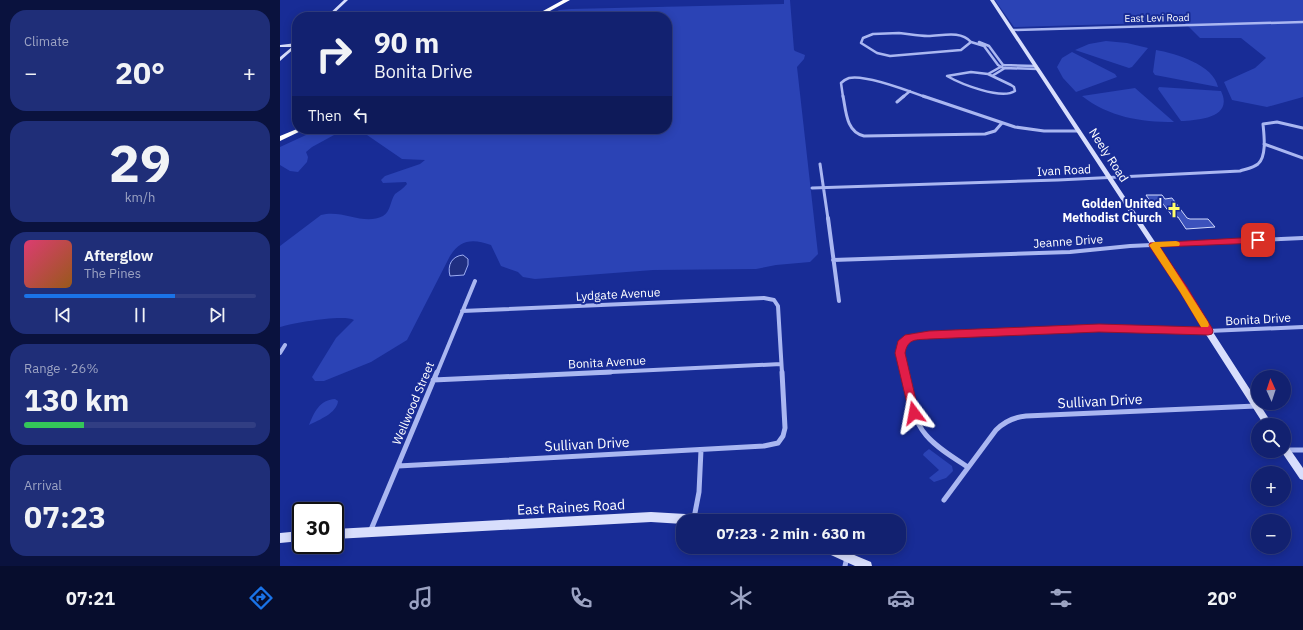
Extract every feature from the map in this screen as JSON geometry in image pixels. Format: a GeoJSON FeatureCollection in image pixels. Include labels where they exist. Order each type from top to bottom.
{"type":"FeatureCollection","features":[{"type":"Feature","properties":{"kind":"highway"},"geometry":{"type":"LineString","coordinates":[[544,12],[567,0]]}},
{"type":"Feature","properties":{"kind":"highway"},"geometry":{"type":"LineString","coordinates":[[280,139],[292,134]]}},
{"type":"Feature","properties":{"kind":"street"},"geometry":{"type":"LineString","coordinates":[[332,12],[346,0]]}},
{"type":"Feature","properties":{"kind":"street","name":"Neely Road"},"geometry":{"type":"LineString","coordinates":[[992,0],[1183,289],[1208,331],[1251,397]]}},
{"type":"Feature","properties":{"kind":"street","name":"East Levi Road"},"geometry":{"type":"LineString","coordinates":[[1012,30],[1303,22]]}},
{"type":"Feature","properties":{"kind":"street"},"geometry":{"type":"LineString","coordinates":[[970,41],[961,50],[890,56],[877,53],[860,42],[867,36],[883,34],[928,36],[954,35],[984,46],[1000,67]]}},
{"type":"Feature","properties":{"kind":"street"},"geometry":{"type":"LineString","coordinates":[[970,41],[987,44],[999,57],[1005,67]]}},
{"type":"Feature","properties":{"kind":"street"},"geometry":{"type":"LineString","coordinates":[[280,46],[292,45]]}},
{"type":"Feature","properties":{"kind":"street"},"geometry":{"type":"LineString","coordinates":[[280,60],[292,49]]}},
{"type":"Feature","properties":{"kind":"street"},"geometry":{"type":"LineString","coordinates":[[994,58],[999,57]]}},
{"type":"Feature","properties":{"kind":"street"},"geometry":{"type":"LineString","coordinates":[[988,74],[1000,67],[1037,68]]}},
{"type":"Feature","properties":{"kind":"street"},"geometry":{"type":"LineString","coordinates":[[992,76],[1005,67]]}},
{"type":"Feature","properties":{"kind":"street"},"geometry":{"type":"LineString","coordinates":[[971,72],[988,74],[1013,86],[1014,90],[1010,94],[999,94],[960,82],[947,76],[971,72]]}},
{"type":"Feature","properties":{"kind":"street"},"geometry":{"type":"LineString","coordinates":[[1002,123],[995,131],[985,134],[862,136],[854,132],[849,125],[841,84],[844,80],[852,77],[859,77],[910,91],[943,104],[1002,123],[1036,131],[1079,131]]}},
{"type":"Feature","properties":{"kind":"street"},"geometry":{"type":"LineString","coordinates":[[897,102],[910,91]]}},
{"type":"Feature","properties":{"kind":"street","name":"Ivan Road"},"geometry":{"type":"LineString","coordinates":[[812,188],[1058,180],[1240,171],[1259,163],[1262,158],[1264,144],[1263,124],[1276,122],[1303,128]]}},
{"type":"Feature","properties":{"kind":"street"},"geometry":{"type":"LineString","coordinates":[[1264,144],[1303,158]]}},
{"type":"Feature","properties":{"kind":"street"},"geometry":{"type":"LineString","coordinates":[[820,164],[839,301]]}},
{"type":"Feature","properties":{"kind":"street","name":"Jeanne Drive"},"geometry":{"type":"LineString","coordinates":[[833,260],[1070,252],[1154,245],[1303,238]]}},
{"type":"Feature","properties":{"kind":"street","name":"Wellwood Street"},"geometry":{"type":"LineString","coordinates":[[370,532],[474,281]]}},
{"type":"Feature","properties":{"kind":"street","name":"Lydgate Avenue"},"geometry":{"type":"LineString","coordinates":[[462,311],[764,298],[774,300],[778,306],[781,364]]}},
{"type":"Feature","properties":{"kind":"street","name":"Bonita Drive"},"geometry":{"type":"LineString","coordinates":[[968,468],[932,441],[916,420],[900,355],[900,348],[904,341],[909,337],[918,335],[1099,328],[1208,331],[1303,327]]}},
{"type":"Feature","properties":{"kind":"street"},"geometry":{"type":"LineString","coordinates":[[280,353],[286,345]]}},
{"type":"Feature","properties":{"kind":"street","name":"Bonita Avenue"},"geometry":{"type":"LineString","coordinates":[[433,380],[781,364]]}},
{"type":"Feature","properties":{"kind":"street","name":"Sullivan Drive"},"geometry":{"type":"LineString","coordinates":[[398,466],[701,450],[764,446],[778,443],[783,436],[785,428],[781,364]]}},
{"type":"Feature","properties":{"kind":"street","name":"Sullivan Drive"},"geometry":{"type":"LineString","coordinates":[[944,500],[996,430],[1007,421],[1018,417],[1251,406]]}},
{"type":"Feature","properties":{"kind":"street"},"geometry":{"type":"LineString","coordinates":[[1291,449],[1303,450]]}},
{"type":"Feature","properties":{"kind":"street"},"geometry":{"type":"LineString","coordinates":[[695,514],[699,492],[701,450]]}},
{"type":"Feature","properties":{"kind":"street"},"geometry":{"type":"LineString","coordinates":[[1291,458],[1303,476]]}},
{"type":"Feature","properties":{"kind":"street","name":"East Raines Road"},"geometry":{"type":"LineString","coordinates":[[344,533],[651,517],[676,518]]}},
{"type":"Feature","properties":{"kind":"street"},"geometry":{"type":"LineString","coordinates":[[280,538],[292,537]]}},
{"type":"Feature","properties":{"kind":"street"},"geometry":{"type":"LineString","coordinates":[[834,554],[846,561],[867,566]]}},
{"type":"Feature","properties":{"kind":"shaded area"},"geometry":{"type":"Polygon","coordinates":[[[784,0],[790,0],[794,50],[805,55],[804,59],[797,67],[818,254],[810,262],[776,265],[756,269],[653,270],[535,279],[523,277],[518,272],[501,266],[491,245],[473,241],[463,243],[454,250],[450,256],[407,340],[371,362],[324,381],[315,381],[312,377],[336,338],[354,320],[340,318],[306,321],[280,327],[280,246],[321,215],[337,214],[375,219],[386,214],[395,194],[407,184],[406,182],[383,183],[381,180],[385,176],[420,164],[425,160],[402,159],[367,134],[672,134],[672,12],[555,12],[559,10],[571,9],[784,4],[784,0]]]}},
{"type":"Feature","properties":{"kind":"shaded area"},"geometry":{"type":"Polygon","coordinates":[[[995,0],[1303,0],[1303,97],[1267,107],[1232,100],[1224,82],[1255,68],[1266,58],[1241,38],[1200,38],[1184,22],[1014,27],[995,0]]]}},
{"type":"Feature","properties":{"kind":"shaded area"},"geometry":{"type":"Polygon","coordinates":[[[1106,41],[1127,43],[1148,48],[1132,67],[1129,68],[1075,50],[1089,44],[1106,41]]]}},
{"type":"Feature","properties":{"kind":"shaded area"},"geometry":{"type":"Polygon","coordinates":[[[1156,50],[1183,57],[1202,66],[1215,79],[1218,87],[1155,75],[1153,72],[1156,50]]]}},
{"type":"Feature","properties":{"kind":"shaded area"},"geometry":{"type":"Polygon","coordinates":[[[1072,52],[1115,74],[1117,77],[1076,92],[1063,78],[1057,67],[1062,58],[1072,52]]]}},
{"type":"Feature","properties":{"kind":"shaded area"},"geometry":{"type":"Polygon","coordinates":[[[1159,87],[1221,91],[1224,100],[1223,107],[1219,112],[1212,116],[1196,120],[1181,121],[1158,89],[1159,87]]]}},
{"type":"Feature","properties":{"kind":"shaded area"},"geometry":{"type":"Polygon","coordinates":[[[1135,88],[1174,122],[1149,121],[1125,117],[1103,109],[1082,96],[1135,88]]]}},
{"type":"Feature","properties":{"kind":"shaded area"},"geometry":{"type":"Polygon","coordinates":[[[308,134],[336,134],[306,152],[308,157],[307,162],[298,172],[290,171],[280,165],[280,147],[308,134]]]}},
{"type":"Feature","properties":{"kind":"shaded area"},"geometry":{"type":"Polygon","coordinates":[[[463,255],[468,259],[468,265],[464,275],[450,276],[449,268],[451,262],[456,257],[463,255]]]}},
{"type":"Feature","properties":{"kind":"shaded area"},"geometry":{"type":"Polygon","coordinates":[[[335,399],[338,401],[337,405],[331,413],[309,425],[315,412],[321,405],[329,400],[335,399]]]}},
{"type":"Feature","properties":{"kind":"shaded area"},"geometry":{"type":"Polygon","coordinates":[[[929,449],[952,466],[953,471],[946,478],[934,482],[929,478],[939,470],[923,455],[929,449]]]}},
{"type":"Feature","properties":{"kind":"building","name":"Golden United Methodist Church"},"geometry":{"type":"Polygon","coordinates":[[[1146,195],[1162,195],[1165,199],[1172,198],[1187,218],[1208,219],[1215,227],[1186,229],[1178,217],[1173,217],[1160,200],[1150,201],[1146,195]]]}},
{"type":"Feature","properties":{"kind":"slow traffic"},"geometry":{"type":"LineString","coordinates":[[1176,244],[1154,245],[1183,289],[1204,325]]}},
{"type":"Feature","properties":{"kind":"place","name":"Golden United Methodist Church"},"geometry":{"type":"Point","coordinates":[1174,210]}},
{"type":"Feature","properties":{"kind":"route"},"geometry":{"type":"LineString","coordinates":[[914,413],[900,353],[902,344],[909,337],[1099,328],[1208,331],[1154,245],[1258,240]]}}]}
